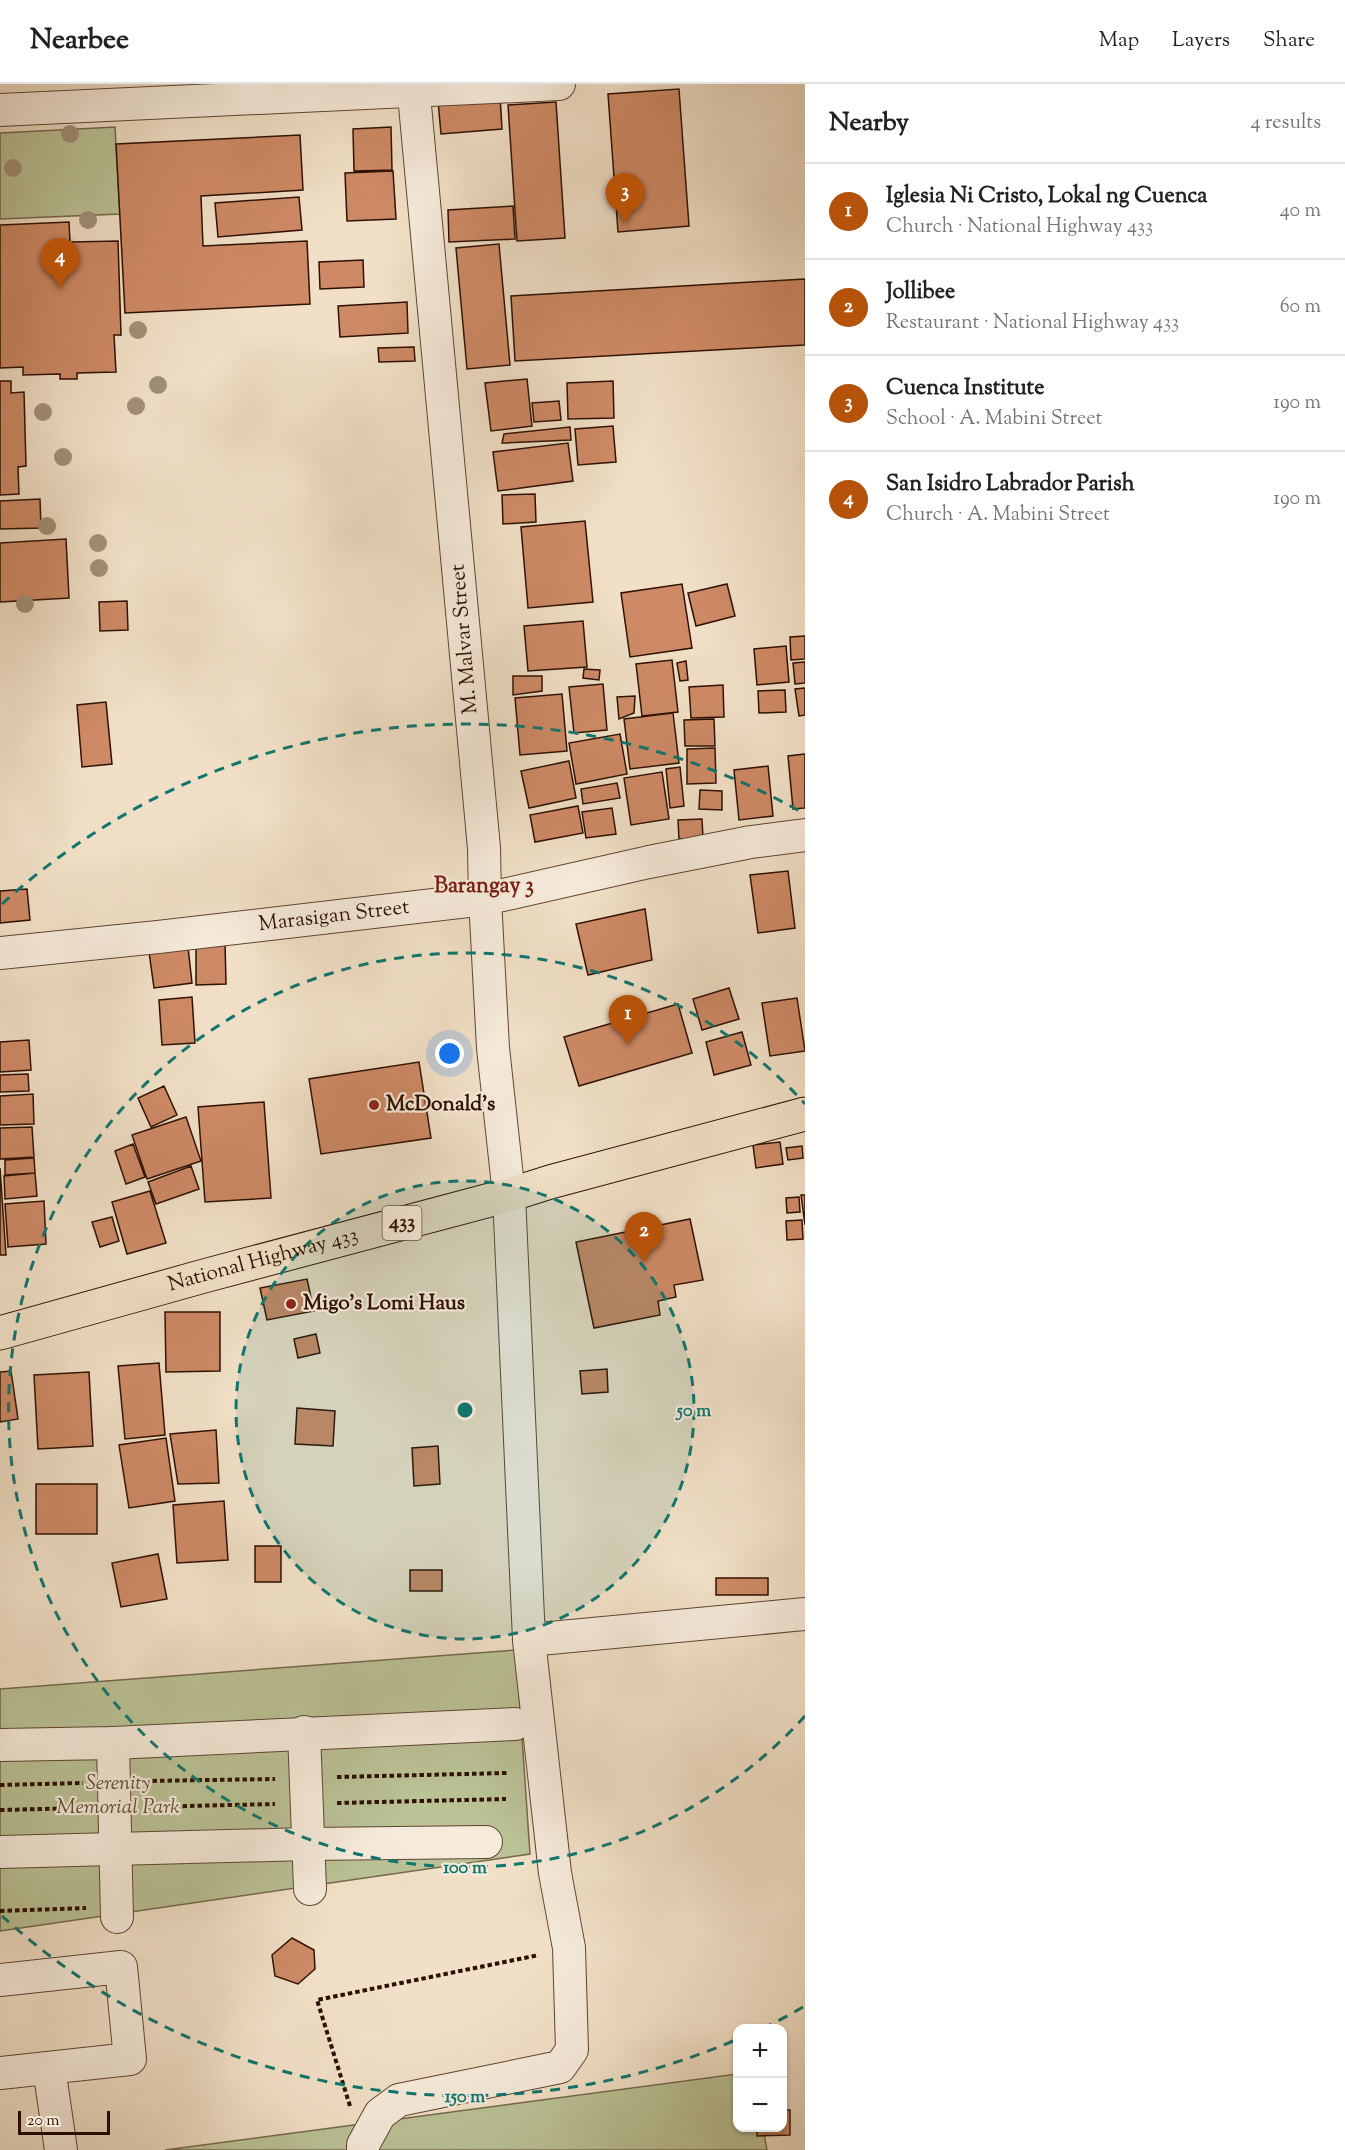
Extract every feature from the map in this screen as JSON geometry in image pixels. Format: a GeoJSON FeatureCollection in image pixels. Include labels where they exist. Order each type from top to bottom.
{"type":"FeatureCollection","features":[{"type":"Feature","properties":{"kind":"main road","name":"National Highway 433"},"geometry":{"type":"LineString","coordinates":[[0,1333],[805,1114]]}},
{"type":"Feature","properties":{"kind":"street"},"geometry":{"type":"LineString","coordinates":[[0,110],[413,87],[559,84]]}},
{"type":"Feature","properties":{"kind":"street","name":"M. Malvar Street"},"geometry":{"type":"LineString","coordinates":[[369,2136],[380,2114],[399,2100],[560,2067],[572,2050],[569,1948],[555,1873],[529,1640],[509,1195],[493,1048],[484,848],[413,87]]}},
{"type":"Feature","properties":{"kind":"street","name":"Marasigan Street"},"geometry":{"type":"LineString","coordinates":[[0,953],[485,900],[660,860],[751,842],[805,836]]}},
{"type":"Feature","properties":{"kind":"street"},"geometry":{"type":"LineString","coordinates":[[529,1640],[805,1614]]}},
{"type":"Feature","properties":{"kind":"street"},"geometry":{"type":"LineString","coordinates":[[0,1745],[113,1743],[304,1732],[515,1724]]}},
{"type":"Feature","properties":{"kind":"street"},"geometry":{"type":"LineString","coordinates":[[304,1732],[310,1889]]}},
{"type":"Feature","properties":{"kind":"street"},"geometry":{"type":"LineString","coordinates":[[113,1743],[117,1912]]}},
{"type":"Feature","properties":{"kind":"street"},"geometry":{"type":"LineString","coordinates":[[0,1852],[486,1842]]}},
{"type":"Feature","properties":{"kind":"street"},"geometry":{"type":"LineString","coordinates":[[0,1980],[121,1967],[130,2059],[0,2073]]}},
{"type":"Feature","properties":{"kind":"street"},"geometry":{"type":"LineString","coordinates":[[50,2068],[62,2150]]}},
{"type":"Feature","properties":{"kind":"path"},"geometry":{"type":"LineString","coordinates":[[0,1810],[114,1795],[306,1791],[507,1773]]}},
{"type":"Feature","properties":{"kind":"path"},"geometry":{"type":"LineString","coordinates":[[0,1785],[114,1795],[306,1791],[506,1799]]}},
{"type":"Feature","properties":{"kind":"path"},"geometry":{"type":"LineString","coordinates":[[0,1911],[117,1912]]}},
{"type":"Feature","properties":{"kind":"path"},"geometry":{"type":"LineString","coordinates":[[369,2136],[348,2105],[317,2000],[569,1948]]}},
{"type":"Feature","properties":{"kind":"green space"},"geometry":{"type":"Polygon","coordinates":[[[115,127],[120,214],[0,219],[0,133],[115,127]]]}},
{"type":"Feature","properties":{"kind":"green space","name":"Serenity Memorial Park"},"geometry":{"type":"Polygon","coordinates":[[[516,1650],[530,1854],[0,1931],[0,1689],[516,1650]]]}},
{"type":"Feature","properties":{"kind":"green space"},"geometry":{"type":"Polygon","coordinates":[[[733,2075],[733,2132],[764,2132],[767,2150],[165,2150],[733,2075]]]}},
{"type":"Feature","properties":{"kind":"building"},"geometry":{"type":"Polygon","coordinates":[[[679,89],[689,226],[618,232],[608,94],[679,89]]]}},
{"type":"Feature","properties":{"kind":"building"},"geometry":{"type":"Polygon","coordinates":[[[500,96],[502,129],[441,134],[438,101],[500,96]]]}},
{"type":"Feature","properties":{"kind":"building"},"geometry":{"type":"Polygon","coordinates":[[[556,102],[565,238],[517,241],[508,105],[556,102]]]}},
{"type":"Feature","properties":{"kind":"building"},"geometry":{"type":"Polygon","coordinates":[[[391,127],[392,170],[354,171],[353,129],[391,127]]]}},
{"type":"Feature","properties":{"kind":"building"},"geometry":{"type":"Polygon","coordinates":[[[300,135],[303,190],[201,196],[203,246],[307,241],[310,304],[125,313],[116,144],[300,135]]]}},
{"type":"Feature","properties":{"kind":"building"},"geometry":{"type":"Polygon","coordinates":[[[393,171],[396,219],[347,221],[345,173],[393,171]]]}},
{"type":"Feature","properties":{"kind":"building"},"geometry":{"type":"Polygon","coordinates":[[[299,197],[302,230],[218,237],[215,203],[299,197]]]}},
{"type":"Feature","properties":{"kind":"building"},"geometry":{"type":"Polygon","coordinates":[[[513,206],[515,239],[449,242],[448,210],[513,206]]]}},
{"type":"Feature","properties":{"kind":"building"},"geometry":{"type":"Polygon","coordinates":[[[69,222],[70,242],[118,241],[121,335],[114,335],[116,372],[77,373],[77,379],[60,379],[60,374],[23,375],[23,367],[0,368],[0,225],[69,222]]]}},
{"type":"Feature","properties":{"kind":"building"},"geometry":{"type":"Polygon","coordinates":[[[499,244],[510,365],[467,369],[456,248],[499,244]]]}},
{"type":"Feature","properties":{"kind":"building"},"geometry":{"type":"Polygon","coordinates":[[[363,260],[364,287],[320,289],[319,262],[363,260]]]}},
{"type":"Feature","properties":{"kind":"building"},"geometry":{"type":"Polygon","coordinates":[[[805,279],[805,345],[515,361],[511,296],[805,279]]]}},
{"type":"Feature","properties":{"kind":"building"},"geometry":{"type":"Polygon","coordinates":[[[407,302],[408,333],[340,337],[338,306],[407,302]]]}},
{"type":"Feature","properties":{"kind":"building"},"geometry":{"type":"Polygon","coordinates":[[[414,347],[415,361],[379,362],[378,348],[414,347]]]}},
{"type":"Feature","properties":{"kind":"building"},"geometry":{"type":"Polygon","coordinates":[[[527,379],[532,426],[491,431],[485,383],[527,379]]]}},
{"type":"Feature","properties":{"kind":"building"},"geometry":{"type":"Polygon","coordinates":[[[0,381],[11,381],[11,393],[24,392],[26,466],[18,467],[19,494],[0,495],[0,381]]]}},
{"type":"Feature","properties":{"kind":"building"},"geometry":{"type":"Polygon","coordinates":[[[613,381],[614,418],[568,419],[567,383],[613,381]]]}},
{"type":"Feature","properties":{"kind":"building"},"geometry":{"type":"Polygon","coordinates":[[[559,401],[561,420],[534,422],[532,403],[559,401]]]}},
{"type":"Feature","properties":{"kind":"building"},"geometry":{"type":"Polygon","coordinates":[[[613,426],[616,462],[578,465],[575,429],[613,426]]]}},
{"type":"Feature","properties":{"kind":"building"},"geometry":{"type":"Polygon","coordinates":[[[570,427],[571,440],[502,443],[504,434],[570,427]]]}},
{"type":"Feature","properties":{"kind":"building"},"geometry":{"type":"Polygon","coordinates":[[[568,443],[573,481],[498,491],[493,452],[568,443]]]}},
{"type":"Feature","properties":{"kind":"building"},"geometry":{"type":"Polygon","coordinates":[[[535,494],[536,522],[503,524],[502,495],[535,494]]]}},
{"type":"Feature","properties":{"kind":"building"},"geometry":{"type":"Polygon","coordinates":[[[40,499],[41,528],[0,529],[0,501],[40,499]]]}},
{"type":"Feature","properties":{"kind":"building"},"geometry":{"type":"Polygon","coordinates":[[[585,521],[593,602],[528,608],[521,527],[585,521]]]}},
{"type":"Feature","properties":{"kind":"building"},"geometry":{"type":"Polygon","coordinates":[[[66,539],[69,598],[0,602],[0,543],[66,539]]]}},
{"type":"Feature","properties":{"kind":"building"},"geometry":{"type":"Polygon","coordinates":[[[682,584],[692,648],[630,657],[621,593],[682,584]]]}},
{"type":"Feature","properties":{"kind":"building"},"geometry":{"type":"Polygon","coordinates":[[[727,584],[735,616],[696,626],[688,593],[727,584]]]}},
{"type":"Feature","properties":{"kind":"building"},"geometry":{"type":"Polygon","coordinates":[[[127,601],[128,630],[100,631],[99,602],[127,601]]]}},
{"type":"Feature","properties":{"kind":"building"},"geometry":{"type":"Polygon","coordinates":[[[583,621],[587,667],[528,671],[524,626],[583,621]]]}},
{"type":"Feature","properties":{"kind":"building"},"geometry":{"type":"Polygon","coordinates":[[[805,636],[805,659],[791,660],[790,637],[805,636]]]}},
{"type":"Feature","properties":{"kind":"building"},"geometry":{"type":"Polygon","coordinates":[[[786,646],[789,682],[757,685],[754,649],[786,646]]]}},
{"type":"Feature","properties":{"kind":"building"},"geometry":{"type":"Polygon","coordinates":[[[672,660],[678,712],[642,716],[636,664],[672,660]]]}},
{"type":"Feature","properties":{"kind":"building"},"geometry":{"type":"Polygon","coordinates":[[[686,661],[688,680],[680,681],[677,663],[686,661]]]}},
{"type":"Feature","properties":{"kind":"building"},"geometry":{"type":"Polygon","coordinates":[[[805,662],[805,683],[795,684],[793,663],[805,662]]]}},
{"type":"Feature","properties":{"kind":"building"},"geometry":{"type":"Polygon","coordinates":[[[584,669],[600,670],[599,680],[583,678],[584,669]]]}},
{"type":"Feature","properties":{"kind":"building"},"geometry":{"type":"Polygon","coordinates":[[[513,676],[542,676],[542,691],[513,695],[513,676]]]}},
{"type":"Feature","properties":{"kind":"building"},"geometry":{"type":"Polygon","coordinates":[[[603,684],[607,730],[574,733],[569,687],[603,684]]]}},
{"type":"Feature","properties":{"kind":"building"},"geometry":{"type":"Polygon","coordinates":[[[723,685],[724,717],[691,718],[689,687],[723,685]]]}},
{"type":"Feature","properties":{"kind":"building"},"geometry":{"type":"Polygon","coordinates":[[[805,688],[805,715],[799,716],[795,689],[805,688]]]}},
{"type":"Feature","properties":{"kind":"building"},"geometry":{"type":"Polygon","coordinates":[[[785,690],[786,712],[759,713],[758,691],[785,690]]]}},
{"type":"Feature","properties":{"kind":"building"},"geometry":{"type":"Polygon","coordinates":[[[562,694],[567,751],[520,755],[515,698],[562,694]]]}},
{"type":"Feature","properties":{"kind":"building"},"geometry":{"type":"Polygon","coordinates":[[[635,696],[634,713],[619,719],[617,697],[635,696]]]}},
{"type":"Feature","properties":{"kind":"building"},"geometry":{"type":"Polygon","coordinates":[[[106,702],[112,764],[82,767],[77,705],[106,702]]]}},
{"type":"Feature","properties":{"kind":"building"},"geometry":{"type":"Polygon","coordinates":[[[673,713],[679,763],[630,769],[624,719],[673,713]]]}},
{"type":"Feature","properties":{"kind":"building"},"geometry":{"type":"Polygon","coordinates":[[[714,719],[715,746],[685,746],[684,720],[714,719]]]}},
{"type":"Feature","properties":{"kind":"building"},"geometry":{"type":"Polygon","coordinates":[[[620,734],[627,774],[576,784],[569,743],[620,734]]]}},
{"type":"Feature","properties":{"kind":"building"},"geometry":{"type":"Polygon","coordinates":[[[715,748],[716,783],[687,784],[687,749],[715,748]]]}},
{"type":"Feature","properties":{"kind":"building"},"geometry":{"type":"Polygon","coordinates":[[[805,754],[805,808],[793,809],[788,756],[805,754]]]}},
{"type":"Feature","properties":{"kind":"building"},"geometry":{"type":"Polygon","coordinates":[[[569,761],[576,798],[529,808],[521,771],[569,761]]]}},
{"type":"Feature","properties":{"kind":"building"},"geometry":{"type":"Polygon","coordinates":[[[768,766],[773,816],[739,820],[734,770],[768,766]]]}},
{"type":"Feature","properties":{"kind":"building"},"geometry":{"type":"Polygon","coordinates":[[[680,767],[684,806],[670,808],[666,769],[680,767]]]}},
{"type":"Feature","properties":{"kind":"building"},"geometry":{"type":"Polygon","coordinates":[[[662,772],[669,819],[631,825],[624,778],[662,772]]]}},
{"type":"Feature","properties":{"kind":"building"},"geometry":{"type":"Polygon","coordinates":[[[617,783],[620,798],[583,804],[581,789],[617,783]]]}},
{"type":"Feature","properties":{"kind":"building"},"geometry":{"type":"Polygon","coordinates":[[[700,790],[722,791],[722,810],[699,809],[700,790]]]}},
{"type":"Feature","properties":{"kind":"building"},"geometry":{"type":"Polygon","coordinates":[[[578,806],[583,833],[535,842],[530,815],[578,806]]]}},
{"type":"Feature","properties":{"kind":"building"},"geometry":{"type":"Polygon","coordinates":[[[612,808],[616,834],[586,838],[582,812],[612,808]]]}},
{"type":"Feature","properties":{"kind":"building"},"geometry":{"type":"Polygon","coordinates":[[[702,819],[703,838],[679,839],[678,820],[702,819]]]}},
{"type":"Feature","properties":{"kind":"building"},"geometry":{"type":"Polygon","coordinates":[[[788,871],[795,928],[758,933],[750,875],[788,871]]]}},
{"type":"Feature","properties":{"kind":"building"},"geometry":{"type":"Polygon","coordinates":[[[27,889],[30,920],[0,923],[0,891],[27,889]]]}},
{"type":"Feature","properties":{"kind":"building"},"geometry":{"type":"Polygon","coordinates":[[[645,909],[652,960],[588,975],[576,924],[645,909]]]}},
{"type":"Feature","properties":{"kind":"building"},"geometry":{"type":"Polygon","coordinates":[[[225,942],[226,984],[196,985],[196,943],[225,942]]]}},
{"type":"Feature","properties":{"kind":"building"},"geometry":{"type":"Polygon","coordinates":[[[188,947],[192,983],[154,988],[149,952],[188,947]]]}},
{"type":"Feature","properties":{"kind":"building"},"geometry":{"type":"Polygon","coordinates":[[[729,988],[739,1019],[702,1030],[693,999],[729,988]]]}},
{"type":"Feature","properties":{"kind":"building"},"geometry":{"type":"Polygon","coordinates":[[[192,997],[195,1043],[162,1045],[159,1000],[192,997]]]}},
{"type":"Feature","properties":{"kind":"building"},"geometry":{"type":"Polygon","coordinates":[[[797,998],[805,1051],[770,1056],[762,1003],[797,998]]]}},
{"type":"Feature","properties":{"kind":"building"},"geometry":{"type":"Polygon","coordinates":[[[678,1004],[692,1053],[579,1086],[564,1037],[678,1004]]]}},
{"type":"Feature","properties":{"kind":"building"},"geometry":{"type":"Polygon","coordinates":[[[742,1032],[751,1065],[714,1075],[706,1042],[742,1032]]]}},
{"type":"Feature","properties":{"kind":"building"},"geometry":{"type":"Polygon","coordinates":[[[29,1040],[31,1070],[0,1072],[0,1042],[29,1040]]]}},
{"type":"Feature","properties":{"kind":"building"},"geometry":{"type":"Polygon","coordinates":[[[419,1062],[431,1138],[321,1154],[309,1079],[419,1062]]]}},
{"type":"Feature","properties":{"kind":"building"},"geometry":{"type":"Polygon","coordinates":[[[28,1074],[29,1091],[0,1092],[0,1075],[28,1074]]]}},
{"type":"Feature","properties":{"kind":"building"},"geometry":{"type":"Polygon","coordinates":[[[164,1086],[177,1115],[151,1127],[138,1098],[164,1086]]]}},
{"type":"Feature","properties":{"kind":"building"},"geometry":{"type":"Polygon","coordinates":[[[33,1094],[34,1124],[0,1125],[0,1096],[33,1094]]]}},
{"type":"Feature","properties":{"kind":"building"},"geometry":{"type":"Polygon","coordinates":[[[264,1102],[271,1198],[205,1202],[198,1107],[264,1102]]]}},
{"type":"Feature","properties":{"kind":"building"},"geometry":{"type":"Polygon","coordinates":[[[186,1117],[201,1161],[147,1179],[132,1135],[186,1117]]]}},
{"type":"Feature","properties":{"kind":"building"},"geometry":{"type":"Polygon","coordinates":[[[32,1127],[34,1157],[0,1159],[0,1128],[32,1127]]]}},
{"type":"Feature","properties":{"kind":"building"},"geometry":{"type":"Polygon","coordinates":[[[780,1142],[783,1164],[756,1168],[753,1145],[780,1142]]]}},
{"type":"Feature","properties":{"kind":"building"},"geometry":{"type":"Polygon","coordinates":[[[133,1144],[145,1177],[126,1184],[115,1151],[133,1144]]]}},
{"type":"Feature","properties":{"kind":"building"},"geometry":{"type":"Polygon","coordinates":[[[802,1146],[803,1158],[788,1160],[786,1148],[802,1146]]]}},
{"type":"Feature","properties":{"kind":"building"},"geometry":{"type":"Polygon","coordinates":[[[34,1158],[35,1173],[5,1175],[5,1160],[34,1158]]]}},
{"type":"Feature","properties":{"kind":"building"},"geometry":{"type":"Polygon","coordinates":[[[191,1166],[199,1189],[156,1204],[148,1182],[191,1166]]]}},
{"type":"Feature","properties":{"kind":"building"},"geometry":{"type":"Polygon","coordinates":[[[0,1168],[6,1255],[0,1255],[0,1168]]]}},
{"type":"Feature","properties":{"kind":"building"},"geometry":{"type":"Polygon","coordinates":[[[35,1173],[37,1196],[5,1199],[4,1176],[35,1173]]]}},
{"type":"Feature","properties":{"kind":"building"},"geometry":{"type":"Polygon","coordinates":[[[150,1191],[166,1243],[127,1254],[112,1202],[150,1191]]]}},
{"type":"Feature","properties":{"kind":"building"},"geometry":{"type":"Polygon","coordinates":[[[801,1195],[805,1195],[805,1225],[801,1195]]]}},
{"type":"Feature","properties":{"kind":"building"},"geometry":{"type":"Polygon","coordinates":[[[799,1197],[800,1212],[787,1213],[786,1198],[799,1197]]]}},
{"type":"Feature","properties":{"kind":"building"},"geometry":{"type":"Polygon","coordinates":[[[44,1201],[46,1244],[8,1247],[5,1204],[44,1201]]]}},
{"type":"Feature","properties":{"kind":"building"},"geometry":{"type":"Polygon","coordinates":[[[112,1217],[119,1241],[100,1247],[92,1222],[112,1217]]]}},
{"type":"Feature","properties":{"kind":"building"},"geometry":{"type":"Polygon","coordinates":[[[690,1219],[703,1280],[674,1285],[676,1297],[658,1301],[660,1315],[594,1328],[576,1242],[690,1219]]]}},
{"type":"Feature","properties":{"kind":"building"},"geometry":{"type":"Polygon","coordinates":[[[802,1220],[803,1239],[787,1240],[786,1221],[802,1220]]]}},
{"type":"Feature","properties":{"kind":"building"},"geometry":{"type":"Polygon","coordinates":[[[307,1279],[314,1311],[267,1320],[260,1288],[307,1279]]]}},
{"type":"Feature","properties":{"kind":"building"},"geometry":{"type":"Polygon","coordinates":[[[165,1312],[220,1312],[220,1371],[166,1372],[165,1312]]]}},
{"type":"Feature","properties":{"kind":"building"},"geometry":{"type":"Polygon","coordinates":[[[316,1334],[320,1353],[298,1358],[294,1339],[316,1334]]]}},
{"type":"Feature","properties":{"kind":"building"},"geometry":{"type":"Polygon","coordinates":[[[159,1363],[165,1435],[125,1439],[118,1366],[159,1363]]]}},
{"type":"Feature","properties":{"kind":"building"},"geometry":{"type":"Polygon","coordinates":[[[607,1369],[608,1392],[582,1394],[580,1371],[607,1369]]]}},
{"type":"Feature","properties":{"kind":"building"},"geometry":{"type":"Polygon","coordinates":[[[11,1371],[18,1419],[0,1422],[0,1372],[11,1371]]]}},
{"type":"Feature","properties":{"kind":"building"},"geometry":{"type":"Polygon","coordinates":[[[89,1372],[93,1446],[38,1449],[34,1375],[89,1372]]]}},
{"type":"Feature","properties":{"kind":"building"},"geometry":{"type":"Polygon","coordinates":[[[297,1408],[335,1411],[333,1446],[295,1444],[297,1408]]]}},
{"type":"Feature","properties":{"kind":"building"},"geometry":{"type":"Polygon","coordinates":[[[216,1430],[219,1483],[178,1484],[170,1434],[216,1430]]]}},
{"type":"Feature","properties":{"kind":"building"},"geometry":{"type":"Polygon","coordinates":[[[166,1438],[175,1501],[129,1508],[119,1445],[166,1438]]]}},
{"type":"Feature","properties":{"kind":"building"},"geometry":{"type":"Polygon","coordinates":[[[438,1446],[440,1484],[414,1486],[412,1448],[438,1446]]]}},
{"type":"Feature","properties":{"kind":"building"},"geometry":{"type":"Polygon","coordinates":[[[36,1484],[97,1484],[97,1534],[36,1534],[36,1484]]]}},
{"type":"Feature","properties":{"kind":"building"},"geometry":{"type":"Polygon","coordinates":[[[224,1501],[228,1560],[177,1563],[173,1505],[224,1501]]]}},
{"type":"Feature","properties":{"kind":"building"},"geometry":{"type":"Polygon","coordinates":[[[255,1546],[281,1546],[281,1582],[255,1582],[255,1546]]]}},
{"type":"Feature","properties":{"kind":"building"},"geometry":{"type":"Polygon","coordinates":[[[158,1554],[167,1599],[121,1607],[112,1563],[158,1554]]]}},
{"type":"Feature","properties":{"kind":"building"},"geometry":{"type":"Polygon","coordinates":[[[410,1570],[442,1570],[442,1591],[410,1591],[410,1570]]]}},
{"type":"Feature","properties":{"kind":"building"},"geometry":{"type":"Polygon","coordinates":[[[716,1578],[768,1578],[768,1595],[716,1595],[716,1578]]]}},
{"type":"Feature","properties":{"kind":"building"},"geometry":{"type":"Polygon","coordinates":[[[292,1938],[314,1950],[315,1969],[298,1984],[275,1976],[272,1955],[292,1938]]]}},
{"type":"Feature","properties":{"kind":"building"},"geometry":{"type":"Polygon","coordinates":[[[787,2110],[790,2110],[790,2135],[757,2136],[757,2132],[787,2132],[787,2110]]]}},
{"type":"Feature","properties":{"kind":"place","name":"Cuenca Institute"},"geometry":{"type":"Point","coordinates":[625,223]}},
{"type":"Feature","properties":{"kind":"place","name":"San Isidro Labrador Parish"},"geometry":{"type":"Point","coordinates":[60,288]}},
{"type":"Feature","properties":{"kind":"place","name":"Iglesia Ni Cristo, Lokal ng Cuenca"},"geometry":{"type":"Point","coordinates":[628,1045]}},
{"type":"Feature","properties":{"kind":"place","name":"McDonald's"},"geometry":{"type":"Point","coordinates":[374,1105]}},
{"type":"Feature","properties":{"kind":"place","name":"Jollibee"},"geometry":{"type":"Point","coordinates":[644,1262]}},
{"type":"Feature","properties":{"kind":"place","name":"Migo's Lomi Haus"},"geometry":{"type":"Point","coordinates":[291,1304]}},
{"type":"Feature","properties":{"kind":"district","name":"Barangay 3"},"geometry":{"type":"Point","coordinates":[484,887]}}]}
